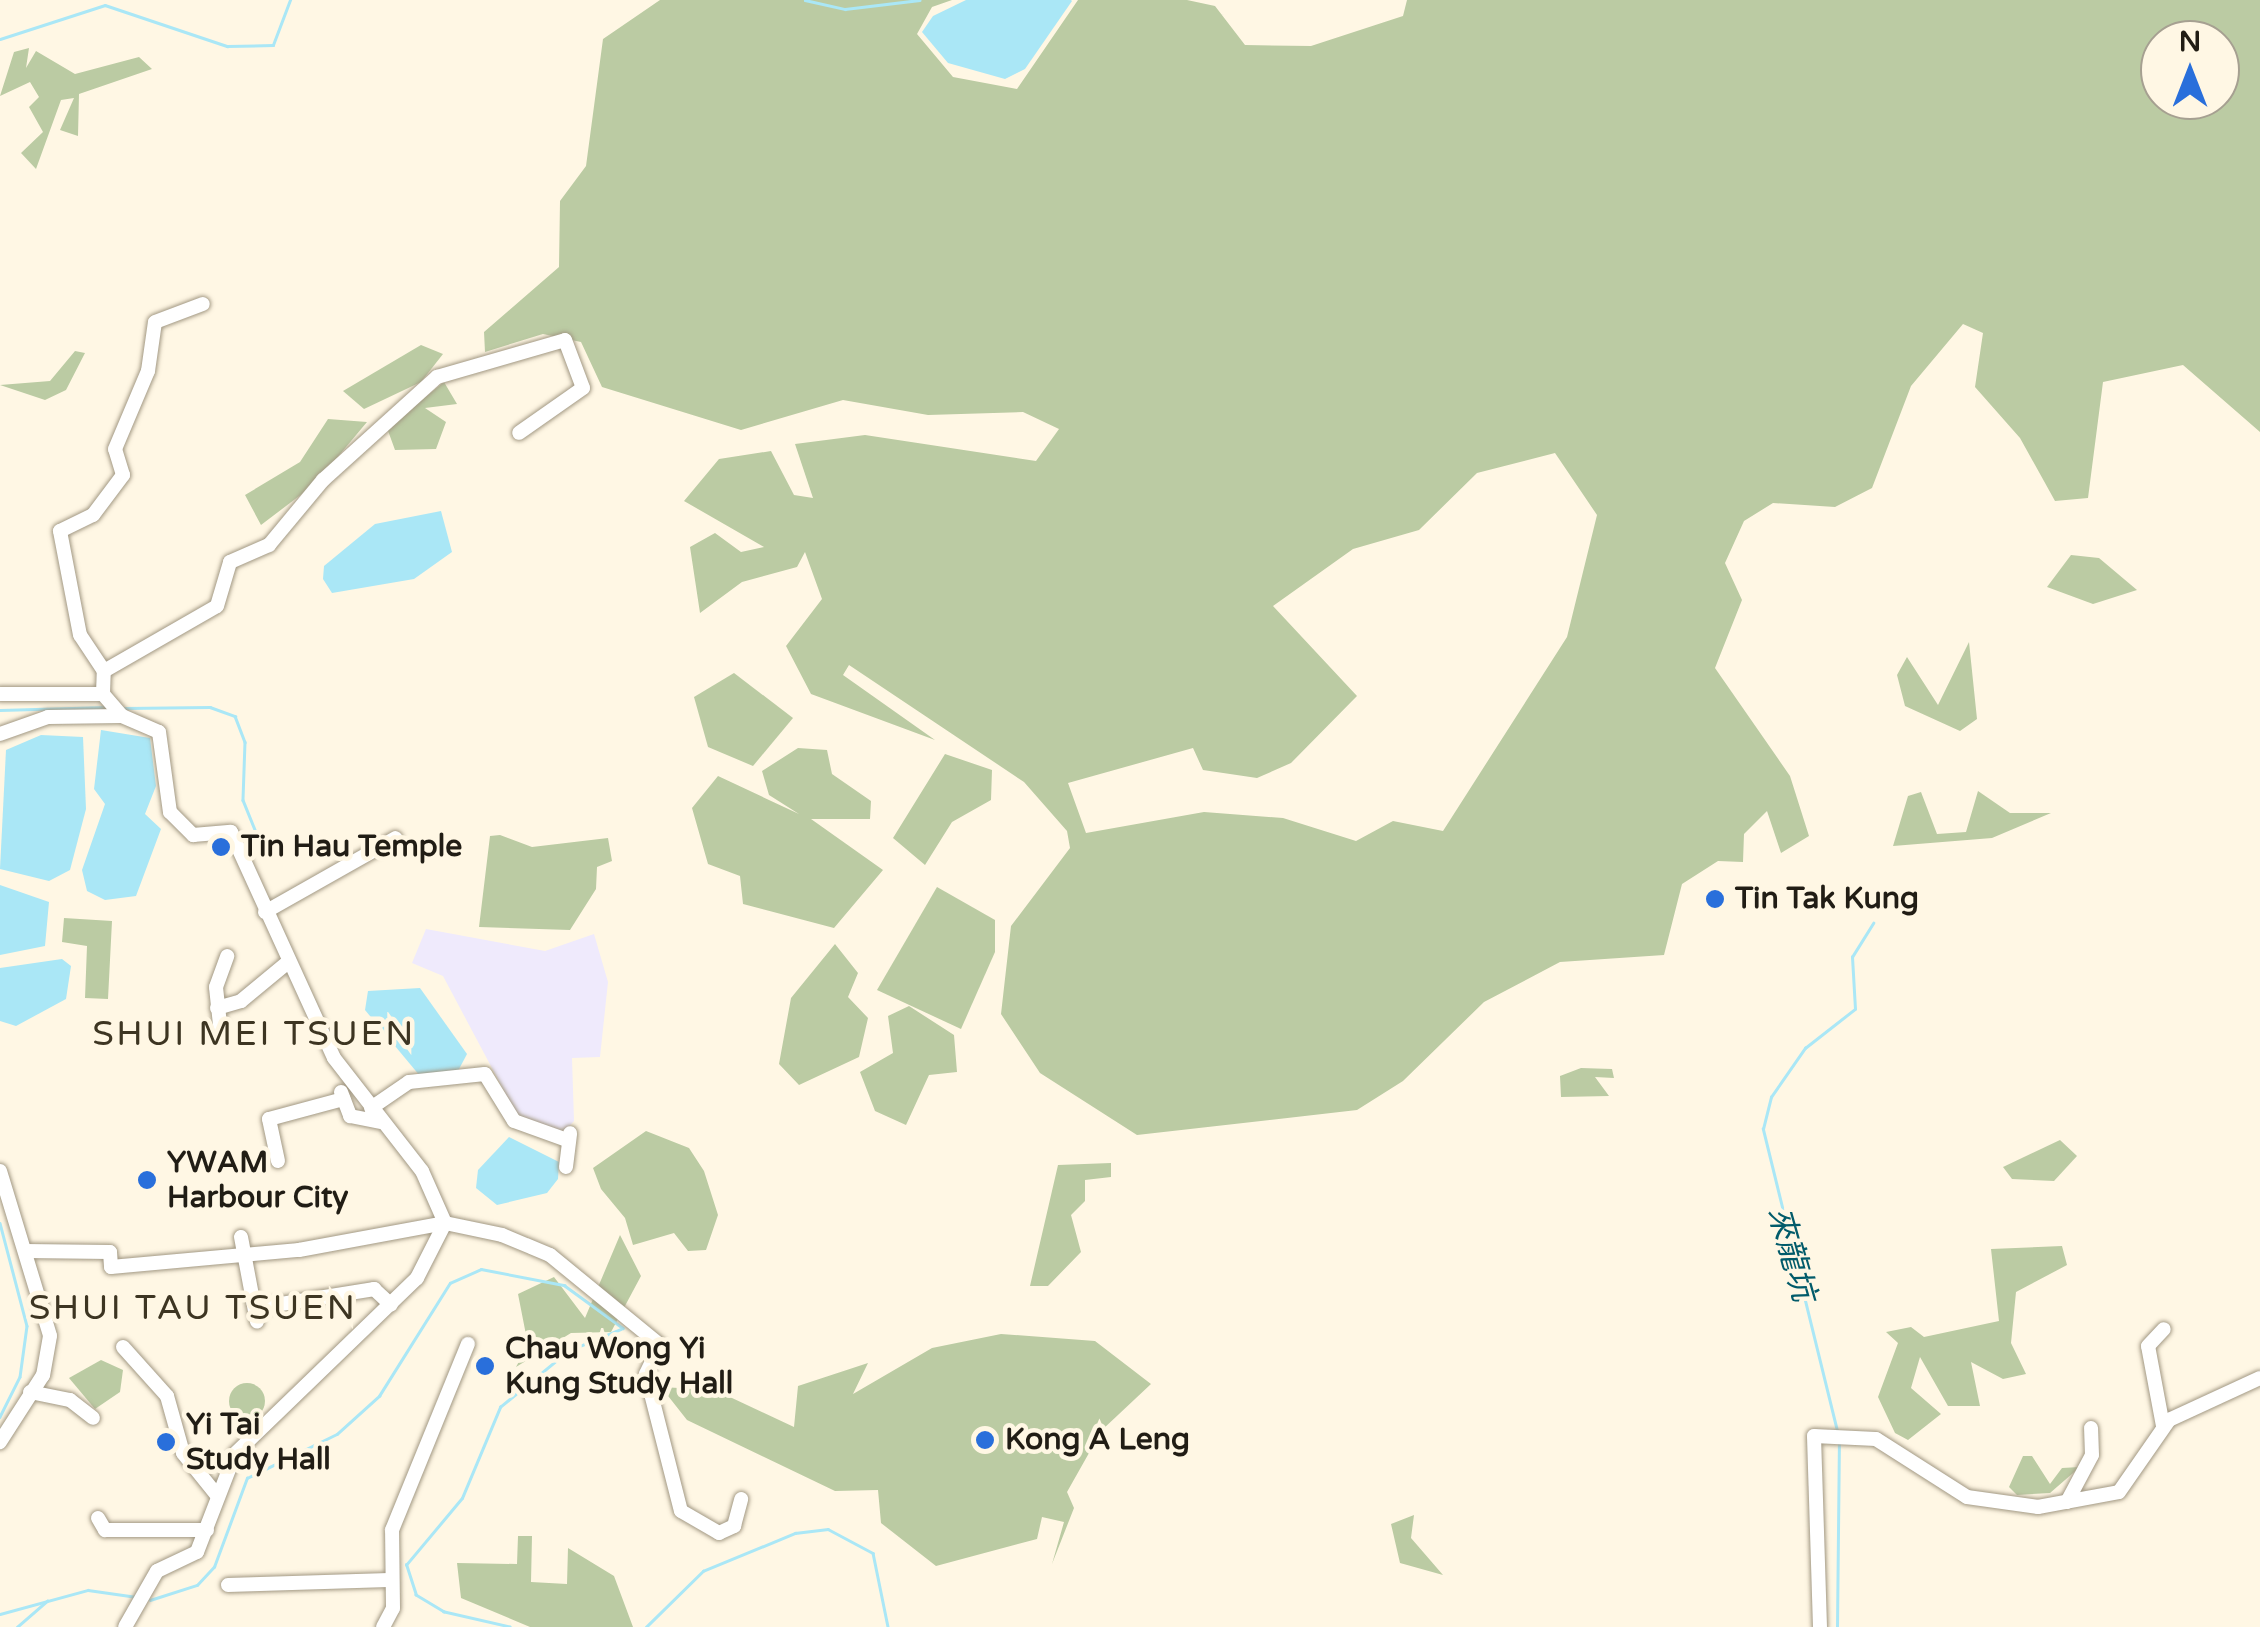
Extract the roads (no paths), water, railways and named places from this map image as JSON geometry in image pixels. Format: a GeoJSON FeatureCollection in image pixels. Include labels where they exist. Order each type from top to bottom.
{"type":"FeatureCollection","features":[{"type":"Feature","properties":{"kind":"street"},"geometry":{"type":"LineString","coordinates":[[105,699],[104,670],[80,634],[60,531],[93,514],[124,475],[115,449],[148,371],[155,322],[203,304]]}},
{"type":"Feature","properties":{"kind":"street"},"geometry":{"type":"LineString","coordinates":[[104,670],[217,606],[227,564],[269,545],[322,480],[436,377],[565,340],[583,388],[518,433]]}},
{"type":"Feature","properties":{"kind":"street"},"geometry":{"type":"LineString","coordinates":[[0,694],[105,699],[122,716],[159,732],[170,812],[193,835],[228,829],[334,1058],[422,1171],[445,1223],[431,1261],[239,1449],[216,1494],[207,1530],[194,1555],[148,1582],[125,1627]]}},
{"type":"Feature","properties":{"kind":"street"},"geometry":{"type":"LineString","coordinates":[[0,734],[48,717],[122,716]]}},
{"type":"Feature","properties":{"kind":"street"},"geometry":{"type":"LineString","coordinates":[[265,912],[396,838]]}},
{"type":"Feature","properties":{"kind":"street"},"geometry":{"type":"LineString","coordinates":[[221,1034],[217,1008],[227,956]]}},
{"type":"Feature","properties":{"kind":"street"},"geometry":{"type":"LineString","coordinates":[[217,1008],[241,1002],[288,963]]}},
{"type":"Feature","properties":{"kind":"street"},"geometry":{"type":"LineString","coordinates":[[371,1108],[409,1082],[484,1074],[514,1120],[567,1136],[566,1167]]}},
{"type":"Feature","properties":{"kind":"street"},"geometry":{"type":"LineString","coordinates":[[278,1162],[268,1119],[342,1095],[350,1116],[381,1122]]}},
{"type":"Feature","properties":{"kind":"street"},"geometry":{"type":"LineString","coordinates":[[0,1171],[50,1336],[30,1392],[0,1442]]}},
{"type":"Feature","properties":{"kind":"street"},"geometry":{"type":"LineString","coordinates":[[25,1251],[110,1252],[111,1267],[244,1254],[445,1223],[550,1256],[660,1344],[646,1374],[681,1511],[719,1533],[734,1526],[741,1499]]}},
{"type":"Feature","properties":{"kind":"street"},"geometry":{"type":"LineString","coordinates":[[241,1237],[256,1315],[374,1289],[391,1304]]}},
{"type":"Feature","properties":{"kind":"street"},"geometry":{"type":"LineString","coordinates":[[2163,1426],[2148,1346],[2164,1329]]}},
{"type":"Feature","properties":{"kind":"street"},"geometry":{"type":"LineString","coordinates":[[384,1627],[393,1608],[389,1580],[392,1530],[468,1344]]}},
{"type":"Feature","properties":{"kind":"street"},"geometry":{"type":"LineString","coordinates":[[123,1346],[167,1396],[183,1453],[216,1494]]}},
{"type":"Feature","properties":{"kind":"street"},"geometry":{"type":"LineString","coordinates":[[1820,1627],[1814,1436],[1844,1437],[1903,1449],[1967,1497],[2010,1508],[2066,1502],[2128,1486],[2163,1426],[2260,1378]]}},
{"type":"Feature","properties":{"kind":"street"},"geometry":{"type":"LineString","coordinates":[[30,1392],[93,1418]]}},
{"type":"Feature","properties":{"kind":"street"},"geometry":{"type":"LineString","coordinates":[[2066,1502],[2092,1454],[2091,1428]]}},
{"type":"Feature","properties":{"kind":"street"},"geometry":{"type":"LineString","coordinates":[[98,1518],[105,1530],[207,1530]]}},
{"type":"Feature","properties":{"kind":"street"},"geometry":{"type":"LineString","coordinates":[[228,1586],[389,1580]]}},
{"type":"Feature","properties":{"kind":"water"},"geometry":{"type":"Polygon","coordinates":[[[966,0],[1072,1],[1025,69],[1005,79],[948,63],[922,32],[933,16],[966,0]]]}},
{"type":"Feature","properties":{"kind":"water"},"geometry":{"type":"Polygon","coordinates":[[[441,511],[452,552],[414,579],[332,593],[323,579],[324,566],[375,524],[441,511]]]}},
{"type":"Feature","properties":{"kind":"water"},"geometry":{"type":"Polygon","coordinates":[[[101,730],[150,738],[156,786],[145,814],[161,829],[136,896],[105,900],[87,891],[82,870],[105,804],[94,789],[101,730]]]}},
{"type":"Feature","properties":{"kind":"water"},"geometry":{"type":"Polygon","coordinates":[[[41,735],[83,737],[86,809],[70,870],[49,881],[0,869],[6,750],[41,735]]]}},
{"type":"Feature","properties":{"kind":"water"},"geometry":{"type":"Polygon","coordinates":[[[0,885],[49,902],[45,946],[0,955],[0,885]]]}},
{"type":"Feature","properties":{"kind":"water"},"geometry":{"type":"Polygon","coordinates":[[[62,959],[71,966],[66,999],[16,1026],[0,1021],[0,968],[62,959]]]}},
{"type":"Feature","properties":{"kind":"water"},"geometry":{"type":"Polygon","coordinates":[[[420,988],[467,1054],[458,1071],[420,1076],[365,1010],[368,991],[420,988]]]}},
{"type":"Feature","properties":{"kind":"water"},"geometry":{"type":"Polygon","coordinates":[[[509,1137],[559,1162],[558,1179],[547,1193],[497,1205],[476,1188],[478,1170],[509,1137]]]}},
{"type":"Feature","properties":{"kind":"waterway"},"geometry":{"type":"LineString","coordinates":[[0,39],[105,5],[227,46],[273,45],[290,0]]}},
{"type":"Feature","properties":{"kind":"waterway"},"geometry":{"type":"LineString","coordinates":[[805,0],[845,9],[919,0]]}},
{"type":"Feature","properties":{"kind":"waterway"},"geometry":{"type":"LineString","coordinates":[[0,710],[107,707]]}},
{"type":"Feature","properties":{"kind":"waterway"},"geometry":{"type":"LineString","coordinates":[[125,708],[210,707],[235,716],[245,742],[243,800],[262,847]]}},
{"type":"Feature","properties":{"kind":"waterway","name":"來龍坑"},"geometry":{"type":"LineString","coordinates":[[1837,1431],[1763,1129],[1771,1097],[1805,1048],[1855,1009],[1852,957],[1873,923]]}},
{"type":"Feature","properties":{"kind":"waterway"},"geometry":{"type":"LineString","coordinates":[[0,1223],[27,1326],[20,1377],[0,1417]]}},
{"type":"Feature","properties":{"kind":"waterway"},"geometry":{"type":"LineString","coordinates":[[150,1600],[197,1585],[214,1567],[247,1478],[337,1434],[379,1396],[450,1283],[481,1269],[564,1285],[623,1328]]}},
{"type":"Feature","properties":{"kind":"waterway"},"geometry":{"type":"LineString","coordinates":[[510,1627],[444,1612],[416,1595],[406,1565],[462,1498],[500,1407],[568,1351],[621,1329]]}},
{"type":"Feature","properties":{"kind":"waterway","name":"來龍坑"},"geometry":{"type":"LineString","coordinates":[[1837,1627],[1839,1444]]}},
{"type":"Feature","properties":{"kind":"waterway"},"geometry":{"type":"LineString","coordinates":[[646,1627],[703,1571],[795,1533],[828,1529],[873,1553],[888,1627]]}},
{"type":"Feature","properties":{"kind":"waterway"},"geometry":{"type":"LineString","coordinates":[[0,1614],[88,1590],[137,1597]]}},
{"type":"Feature","properties":{"kind":"waterway"},"geometry":{"type":"LineString","coordinates":[[17,1627],[47,1601]]}},
{"type":"Feature","properties":{"kind":"place","name":"Tin Hau Temple"},"geometry":{"type":"Point","coordinates":[221,847]}},
{"type":"Feature","properties":{"kind":"place","name":"Tin Tak Kung"},"geometry":{"type":"Point","coordinates":[1715,899]}},
{"type":"Feature","properties":{"kind":"place","name":"YWAM Harbour City"},"geometry":{"type":"Point","coordinates":[147,1180]}},
{"type":"Feature","properties":{"kind":"place","name":"Chau Wong Yi Kung Study Hall"},"geometry":{"type":"Point","coordinates":[485,1366]}},
{"type":"Feature","properties":{"kind":"place","name":"Kong A Leng"},"geometry":{"type":"Point","coordinates":[985,1440]}},
{"type":"Feature","properties":{"kind":"place","name":"Yi Tai Study Hall"},"geometry":{"type":"Point","coordinates":[166,1442]}},
{"type":"Feature","properties":{"kind":"district","name":"SHUI MEI TSUEN"},"geometry":{"type":"Point","coordinates":[254,1034]}},
{"type":"Feature","properties":{"kind":"district","name":"SHUI TAU TSUEN"},"geometry":{"type":"Point","coordinates":[193,1308]}}]}
